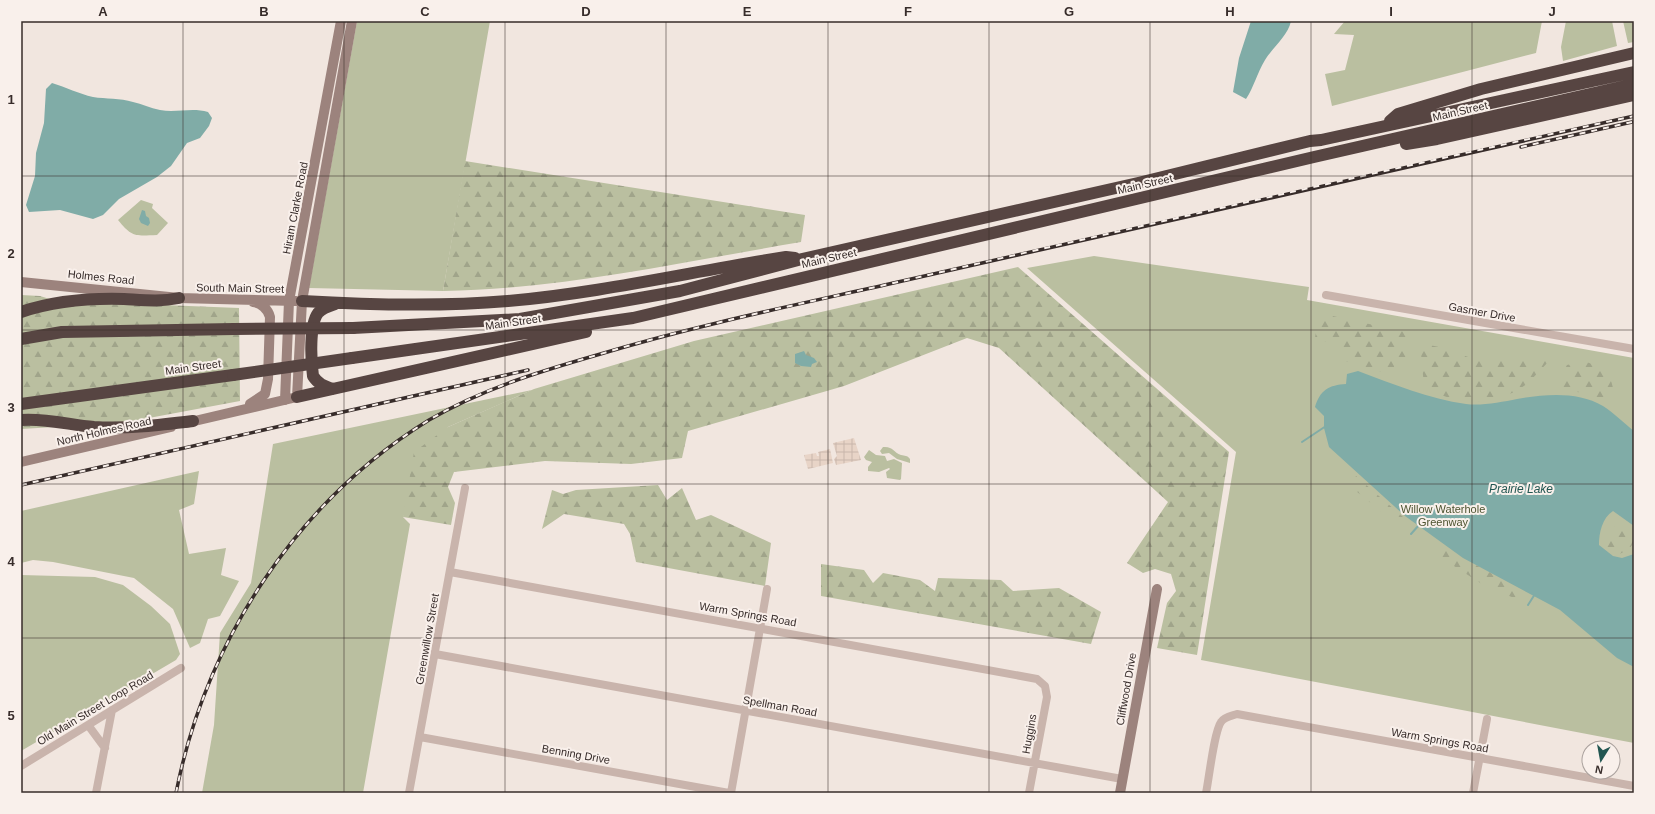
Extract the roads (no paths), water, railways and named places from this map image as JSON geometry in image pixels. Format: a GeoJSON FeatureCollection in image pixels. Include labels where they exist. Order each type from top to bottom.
{"type":"FeatureCollection","features":[{"type":"Feature","properties":{"kind":"highway"},"geometry":{"type":"LineString","coordinates":[[1387,124],[1398,114],[1481,89],[1634,53]]}},
{"type":"Feature","properties":{"kind":"highway","name":"Main Street"},"geometry":{"type":"LineString","coordinates":[[21,339],[62,332],[234,328],[352,328],[520,319],[680,291],[802,259],[1387,124],[1634,72]]}},
{"type":"Feature","properties":{"kind":"highway","name":"Main Street"},"geometry":{"type":"LineString","coordinates":[[21,404],[617,321],[652,314],[1314,157],[1634,84]]}},
{"type":"Feature","properties":{"kind":"highway"},"geometry":{"type":"LineString","coordinates":[[1314,157],[1437,139],[1634,95]]}},
{"type":"Feature","properties":{"kind":"highway"},"geometry":{"type":"LineString","coordinates":[[302,301],[408,305],[509,301],[569,294],[786,257],[802,259]]}},
{"type":"Feature","properties":{"kind":"highway"},"geometry":{"type":"LineString","coordinates":[[21,312],[57,303],[91,299],[158,302],[179,298]]}},
{"type":"Feature","properties":{"kind":"highway"},"geometry":{"type":"LineString","coordinates":[[333,389],[322,386],[316,382],[313,376],[312,330],[319,312],[338,303]]}},
{"type":"Feature","properties":{"kind":"highway"},"geometry":{"type":"LineString","coordinates":[[297,397],[603,329],[652,314]]}},
{"type":"Feature","properties":{"kind":"highway"},"geometry":{"type":"LineString","coordinates":[[21,420],[42,420],[94,427],[122,428],[193,421]]}},
{"type":"Feature","properties":{"kind":"main road","name":"Hiram Clarke Road"},"geometry":{"type":"LineString","coordinates":[[285,400],[289,301],[341,21]]}},
{"type":"Feature","properties":{"kind":"main road","name":"Hiram Clarke Road"},"geometry":{"type":"LineString","coordinates":[[297,397],[302,301],[352,21]]}},
{"type":"Feature","properties":{"kind":"main road"},"geometry":{"type":"LineString","coordinates":[[329,91],[339,93]]}},
{"type":"Feature","properties":{"kind":"main road"},"geometry":{"type":"LineString","coordinates":[[309,193],[321,195]]}},
{"type":"Feature","properties":{"kind":"main road","name":"Holmes Road"},"geometry":{"type":"LineString","coordinates":[[21,282],[179,298]]}},
{"type":"Feature","properties":{"kind":"main road","name":"South Main Street"},"geometry":{"type":"LineString","coordinates":[[179,298],[302,301]]}},
{"type":"Feature","properties":{"kind":"main road"},"geometry":{"type":"LineString","coordinates":[[241,410],[262,398],[266,390],[268,379],[270,317],[267,310],[257,302],[242,300]]}},
{"type":"Feature","properties":{"kind":"main road"},"geometry":{"type":"LineString","coordinates":[[193,421],[297,397]]}},
{"type":"Feature","properties":{"kind":"main road","name":"North Holmes Road"},"geometry":{"type":"LineString","coordinates":[[21,462],[143,435],[193,421]]}},
{"type":"Feature","properties":{"kind":"main road","name":"Cliffwood Drive"},"geometry":{"type":"LineString","coordinates":[[1120,793],[1157,589]]}},
{"type":"Feature","properties":{"kind":"street","name":"Gasmer Drive"},"geometry":{"type":"LineString","coordinates":[[1326,295],[1634,349]]}},
{"type":"Feature","properties":{"kind":"street","name":"Greenwillow Street"},"geometry":{"type":"LineString","coordinates":[[409,793],[465,488]]}},
{"type":"Feature","properties":{"kind":"street","name":"Warm Springs Road"},"geometry":{"type":"LineString","coordinates":[[450,572],[1031,677],[1041,681]]}},
{"type":"Feature","properties":{"kind":"street"},"geometry":{"type":"LineString","coordinates":[[730,793],[767,589]]}},
{"type":"Feature","properties":{"kind":"street","name":"Spellman Road"},"geometry":{"type":"LineString","coordinates":[[435,654],[1122,779]]}},
{"type":"Feature","properties":{"kind":"street","name":"Old Main Street Loop Road"},"geometry":{"type":"LineString","coordinates":[[21,766],[181,668]]}},
{"type":"Feature","properties":{"kind":"street","name":"Huggins"},"geometry":{"type":"LineString","coordinates":[[1029,793],[1047,697],[1045,686],[1041,681]]}},
{"type":"Feature","properties":{"kind":"street"},"geometry":{"type":"LineString","coordinates":[[96,793],[112,710]]}},
{"type":"Feature","properties":{"kind":"street","name":"Warm Springs Road"},"geometry":{"type":"LineString","coordinates":[[1206,793],[1221,722],[1227,717],[1237,714],[1634,786]]}},
{"type":"Feature","properties":{"kind":"street"},"geometry":{"type":"LineString","coordinates":[[1474,793],[1487,718]]}},
{"type":"Feature","properties":{"kind":"street"},"geometry":{"type":"LineString","coordinates":[[88,725],[105,748]]}},
{"type":"Feature","properties":{"kind":"street","name":"Benning Drive"},"geometry":{"type":"LineString","coordinates":[[420,737],[730,793]]}},
{"type":"Feature","properties":{"kind":"water"},"geometry":{"type":"Polygon","coordinates":[[[1251,21],[1291,21],[1287,32],[1265,60],[1246,99],[1233,92],[1239,58],[1251,21]]]}},
{"type":"Feature","properties":{"kind":"water"},"geometry":{"type":"Polygon","coordinates":[[[52,83],[88,96],[118,99],[160,110],[190,110],[208,112],[212,118],[209,126],[200,138],[187,143],[171,166],[157,177],[119,199],[103,215],[93,219],[60,210],[29,212],[26,205],[35,176],[36,153],[44,123],[46,89],[52,83]]]}},
{"type":"Feature","properties":{"kind":"water"},"geometry":{"type":"Polygon","coordinates":[[[142,210],[145,211],[146,216],[149,218],[150,223],[148,226],[141,223],[139,219],[142,210]]]}},
{"type":"Feature","properties":{"kind":"water"},"geometry":{"type":"Polygon","coordinates":[[[804,351],[806,355],[814,358],[817,362],[812,364],[811,367],[801,366],[795,363],[795,354],[804,351]]]}},
{"type":"Feature","properties":{"kind":"water","name":"Prairie Lake"},"geometry":{"type":"Polygon","coordinates":[[[1358,371],[1438,399],[1466,404],[1492,403],[1550,395],[1583,398],[1603,406],[1634,431],[1634,526],[1613,511],[1606,518],[1602,526],[1599,545],[1613,556],[1622,558],[1634,554],[1634,667],[1617,658],[1560,610],[1463,558],[1405,516],[1329,447],[1324,428],[1324,416],[1315,407],[1317,401],[1320,396],[1330,387],[1346,384],[1347,374],[1358,371]]]}},
{"type":"Feature","properties":{"kind":"waterway"},"geometry":{"type":"LineString","coordinates":[[1302,442],[1326,426]]}},
{"type":"Feature","properties":{"kind":"waterway"},"geometry":{"type":"LineString","coordinates":[[1411,534],[1419,525]]}},
{"type":"Feature","properties":{"kind":"waterway"},"geometry":{"type":"LineString","coordinates":[[1528,605],[1535,594]]}},
{"type":"Feature","properties":{"kind":"railway"},"geometry":{"type":"LineString","coordinates":[[176,793],[190,737],[209,682],[234,630],[264,580],[298,534],[338,492],[381,453],[429,420],[469,399],[511,382],[553,368],[669,335],[779,308],[1634,116]]}},
{"type":"Feature","properties":{"kind":"railway"},"geometry":{"type":"LineString","coordinates":[[1521,147],[1632,122]]}},
{"type":"Feature","properties":{"kind":"railway"},"geometry":{"type":"LineString","coordinates":[[21,485],[528,370]]}},
{"type":"Feature","properties":{"kind":"park label","name":"Willow Waterhole Greenway"},"geometry":{"type":"Point","coordinates":[1443,515]}}]}
